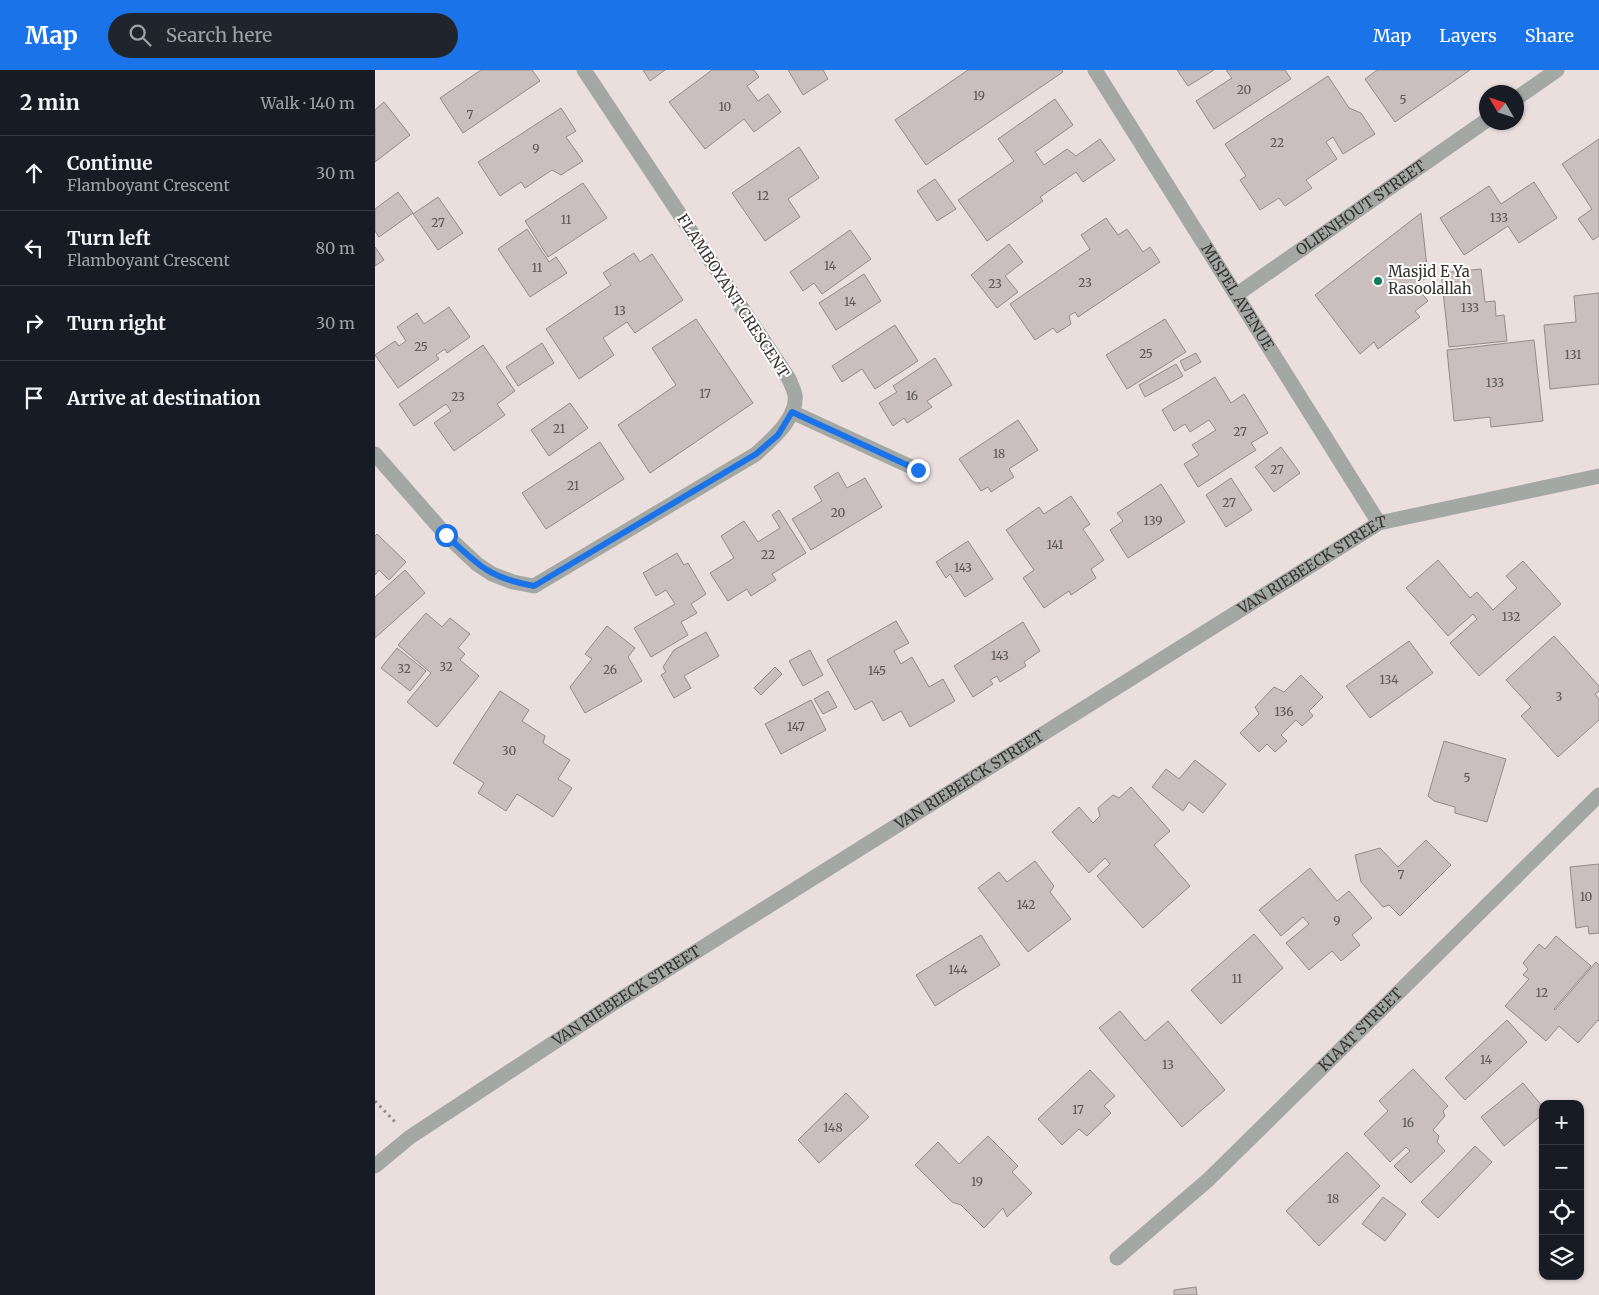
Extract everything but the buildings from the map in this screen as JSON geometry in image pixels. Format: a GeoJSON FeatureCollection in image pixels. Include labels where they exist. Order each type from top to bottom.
{"type":"FeatureCollection","features":[{"type":"Feature","properties":{"kind":"street","name":"FLAMBOYANT CRESCENT"},"geometry":{"type":"LineString","coordinates":[[584,70],[789,380],[795,396],[792,412]]}},
{"type":"Feature","properties":{"kind":"street","name":"MISPEL AVENUE"},"geometry":{"type":"LineString","coordinates":[[1095,70],[1379,523]]}},
{"type":"Feature","properties":{"kind":"street"},"geometry":{"type":"LineString","coordinates":[[1524,93],[1557,70]]}},
{"type":"Feature","properties":{"kind":"street","name":"OLIENHOUT STREET"},"geometry":{"type":"LineString","coordinates":[[1237,295],[1479,126]]}},
{"type":"Feature","properties":{"kind":"street"},"geometry":{"type":"LineString","coordinates":[[375,454],[446,535],[477,564],[492,574],[513,582],[534,586],[756,454],[778,435],[792,412],[918,470]]}},
{"type":"Feature","properties":{"kind":"street","name":"VAN RIEBEECK STREET"},"geometry":{"type":"LineString","coordinates":[[375,1166],[411,1137],[622,998],[1379,523],[1599,476]]}},
{"type":"Feature","properties":{"kind":"street","name":"KIAAT STREET"},"geometry":{"type":"LineString","coordinates":[[1117,1258],[1208,1180],[1599,795]]}},
{"type":"Feature","properties":{"kind":"path"},"geometry":{"type":"LineString","coordinates":[[375,1101],[411,1137]]}},
{"type":"Feature","properties":{"kind":"place","name":"Masjid E Ya Rasoolallah"},"geometry":{"type":"Point","coordinates":[1378,281]}},
{"type":"Feature","properties":{"kind":"route"},"geometry":{"type":"LineString","coordinates":[[446,535],[477,564],[492,574],[513,582],[534,586],[756,454],[778,435],[792,412],[918,470]]}}]}
